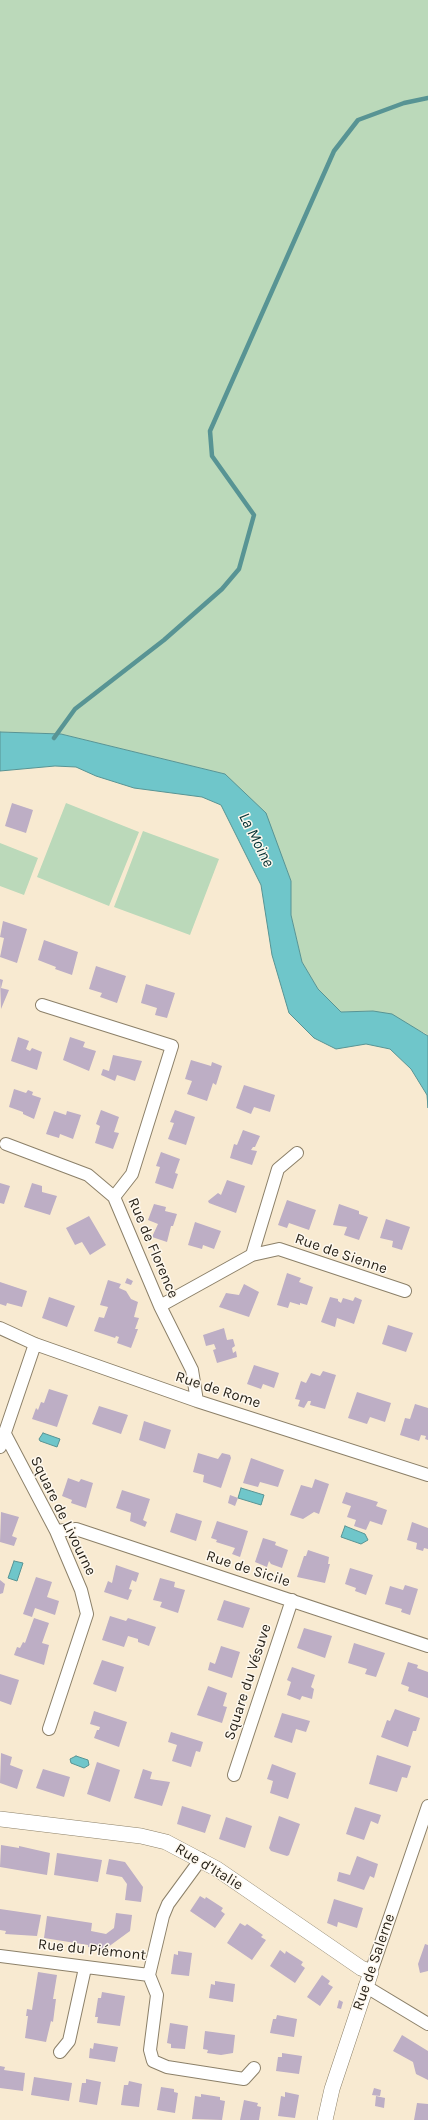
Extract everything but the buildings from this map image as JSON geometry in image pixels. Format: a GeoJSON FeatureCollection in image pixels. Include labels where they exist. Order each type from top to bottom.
{"type":"FeatureCollection","features":[{"type":"Feature","properties":{"kind":"street"},"geometry":{"type":"LineString","coordinates":[[42,1005],[172,1046],[132,1174],[114,1197]]}},
{"type":"Feature","properties":{"kind":"street","name":"Rue de Florence"},"geometry":{"type":"LineString","coordinates":[[6,1144],[88,1175],[114,1197],[160,1306],[192,1370],[198,1401]]}},
{"type":"Feature","properties":{"kind":"street"},"geometry":{"type":"LineString","coordinates":[[252,1255],[278,1169],[297,1154]]}},
{"type":"Feature","properties":{"kind":"street","name":"Rue de Sienne"},"geometry":{"type":"LineString","coordinates":[[160,1306],[252,1255],[279,1249],[405,1291]]}},
{"type":"Feature","properties":{"kind":"street","name":"Rue de Rome"},"geometry":{"type":"LineString","coordinates":[[0,1328],[35,1344],[198,1401],[428,1475]]}},
{"type":"Feature","properties":{"kind":"street"},"geometry":{"type":"LineString","coordinates":[[0,1447],[35,1344]]}},
{"type":"Feature","properties":{"kind":"street","name":"Square de Livourne"},"geometry":{"type":"LineString","coordinates":[[5,1434],[56,1531],[81,1590],[87,1614],[49,1729]]}},
{"type":"Feature","properties":{"kind":"street","name":"Rue de Sicile"},"geometry":{"type":"LineString","coordinates":[[56,1531],[76,1529],[428,1646]]}},
{"type":"Feature","properties":{"kind":"street","name":"Square du Vésuve"},"geometry":{"type":"LineString","coordinates":[[234,1775],[292,1600]]}},
{"type":"Feature","properties":{"kind":"street","name":"Rue de Salerne"},"geometry":{"type":"LineString","coordinates":[[325,2120],[332,2089],[365,1986],[427,1811]]}},
{"type":"Feature","properties":{"kind":"street","name":"Rue d’Italie"},"geometry":{"type":"LineString","coordinates":[[0,1819],[141,1836],[166,1842],[201,1859],[289,1917],[361,1968],[371,1972]]}},
{"type":"Feature","properties":{"kind":"street","name":"Rue du Piémont"},"geometry":{"type":"LineString","coordinates":[[0,1956],[149,1976],[168,1904],[201,1859]]}},
{"type":"Feature","properties":{"kind":"street"},"geometry":{"type":"LineString","coordinates":[[60,2052],[69,2041],[84,1968]]}},
{"type":"Feature","properties":{"kind":"street"},"geometry":{"type":"LineString","coordinates":[[149,1976],[157,1995],[150,2050],[153,2061],[167,2067],[244,2079],[254,2068]]}},
{"type":"Feature","properties":{"kind":"street"},"geometry":{"type":"LineString","coordinates":[[365,1986],[428,2024]]}},
{"type":"Feature","properties":{"kind":"green space"},"geometry":{"type":"Polygon","coordinates":[[[0,0],[428,0],[428,1036],[425,1033],[373,1011],[341,1012],[318,989],[302,962],[291,915],[291,881],[286,867],[225,774],[61,734],[0,732],[0,0]]]}},
{"type":"Feature","properties":{"kind":"green space"},"geometry":{"type":"Polygon","coordinates":[[[66,803],[139,832],[109,906],[37,877],[66,803]]]}},
{"type":"Feature","properties":{"kind":"green space"},"geometry":{"type":"Polygon","coordinates":[[[143,831],[219,859],[190,935],[114,907],[143,831]]]}},
{"type":"Feature","properties":{"kind":"green space"},"geometry":{"type":"Polygon","coordinates":[[[0,843],[38,858],[24,895],[0,886],[0,843]]]}},
{"type":"Feature","properties":{"kind":"water","name":"La Moine"},"geometry":{"type":"Polygon","coordinates":[[[0,732],[61,734],[225,774],[266,813],[291,881],[291,915],[302,962],[318,989],[341,1012],[373,1011],[392,1014],[428,1036],[428,1108],[427,1095],[411,1069],[390,1049],[366,1044],[336,1049],[314,1038],[289,1013],[272,955],[261,885],[221,805],[202,797],[134,788],[96,776],[76,767],[55,766],[0,771],[0,732]]]}},
{"type":"Feature","properties":{"kind":"water"},"geometry":{"type":"Polygon","coordinates":[[[43,1433],[60,1439],[57,1447],[40,1441],[39,1439],[43,1433]]]}},
{"type":"Feature","properties":{"kind":"water"},"geometry":{"type":"Polygon","coordinates":[[[241,1488],[264,1495],[261,1505],[238,1498],[241,1488]]]}},
{"type":"Feature","properties":{"kind":"water"},"geometry":{"type":"Polygon","coordinates":[[[345,1526],[365,1534],[368,1540],[361,1544],[341,1537],[345,1526]]]}},
{"type":"Feature","properties":{"kind":"water"},"geometry":{"type":"Polygon","coordinates":[[[14,1561],[23,1563],[17,1581],[8,1578],[14,1561]]]}},
{"type":"Feature","properties":{"kind":"water"},"geometry":{"type":"Polygon","coordinates":[[[76,1756],[88,1760],[89,1765],[84,1768],[71,1763],[70,1759],[76,1756]]]}},
{"type":"Feature","properties":{"kind":"waterway"},"geometry":{"type":"LineString","coordinates":[[54,738],[75,709],[164,640],[222,589],[239,569],[254,515],[212,456],[210,431],[334,151],[358,120],[404,103],[428,98]]}}]}
